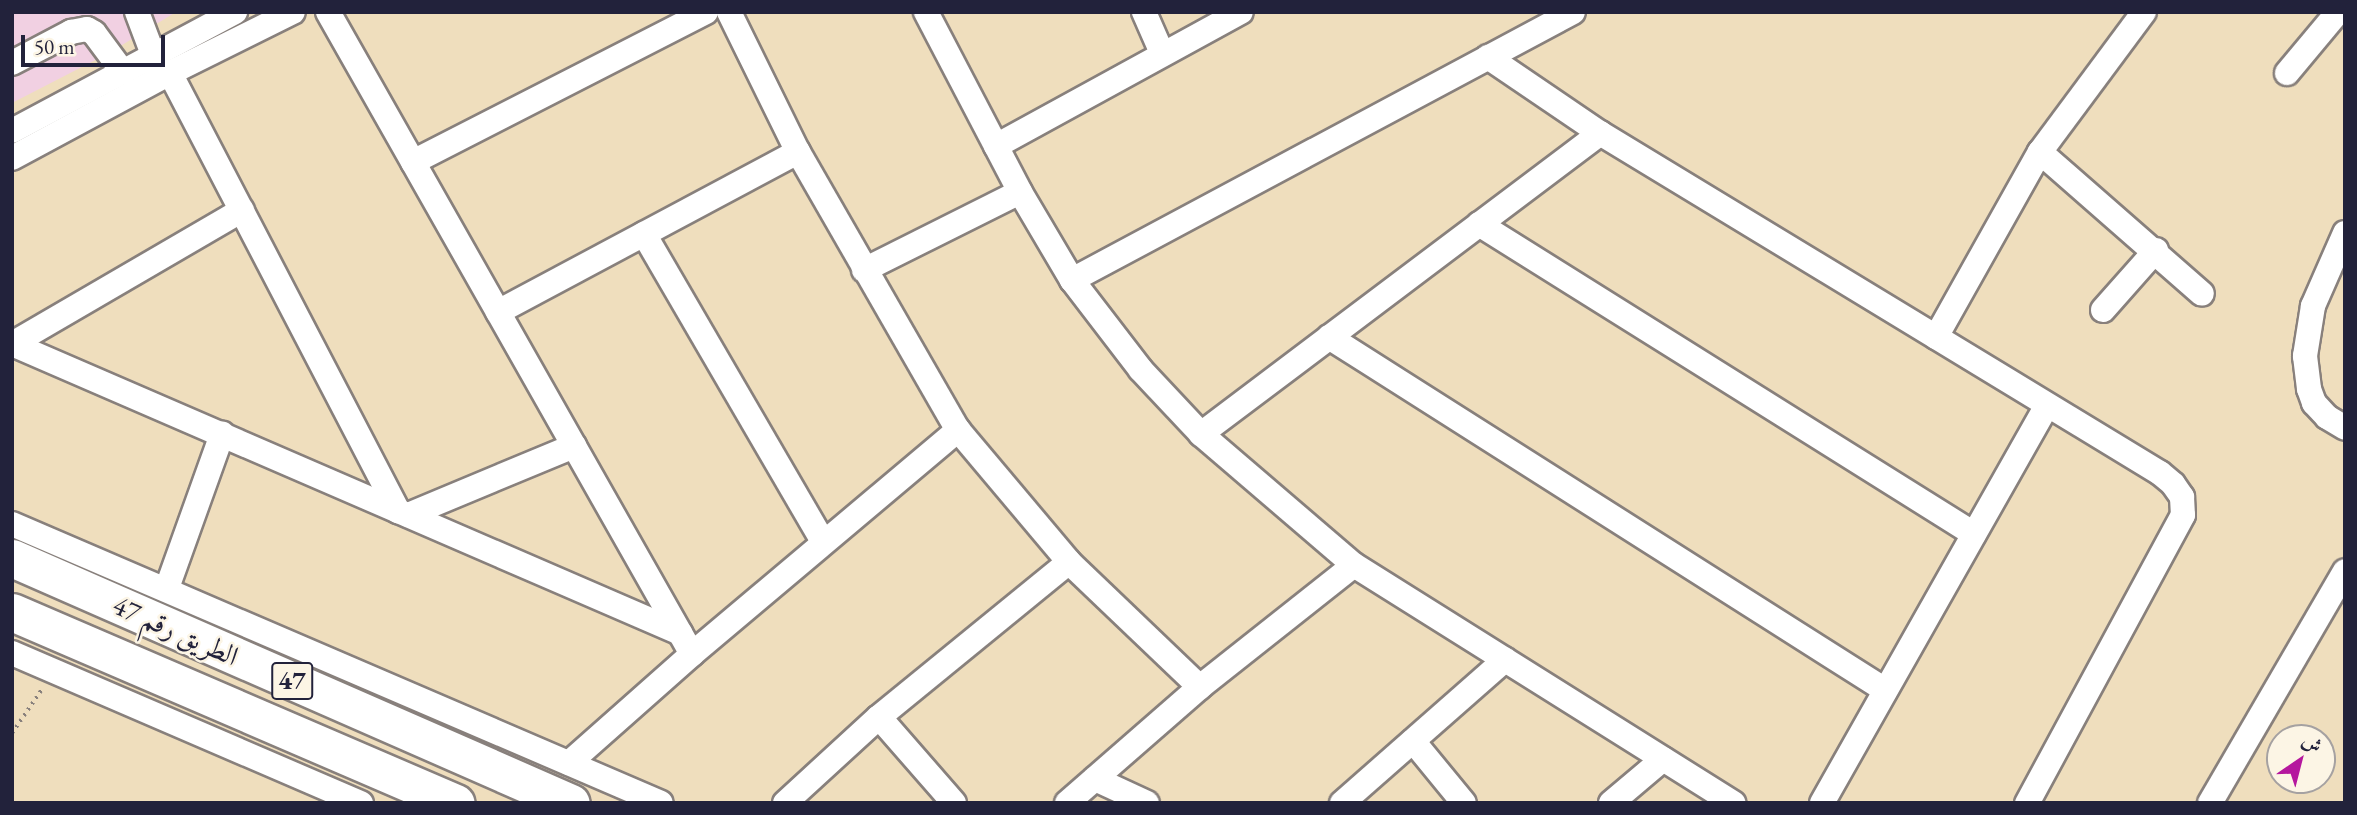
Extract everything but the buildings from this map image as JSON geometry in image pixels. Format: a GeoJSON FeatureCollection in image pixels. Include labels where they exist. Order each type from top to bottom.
{"type":"FeatureCollection","features":[{"type":"Feature","properties":{"kind":"highway","name":"الطريق رقم 47"},"geometry":{"type":"LineString","coordinates":[[12,558],[571,803]]}},
{"type":"Feature","properties":{"kind":"highway","name":"الطريق رقم 47"},"geometry":{"type":"LineString","coordinates":[[12,612],[456,803]]}},
{"type":"Feature","properties":{"kind":"highway"},"geometry":{"type":"LineString","coordinates":[[118,657],[136,613]]}},
{"type":"Feature","properties":{"kind":"street"},"geometry":{"type":"LineString","coordinates":[[137,12],[162,65],[403,513]]}},
{"type":"Feature","properties":{"kind":"street"},"geometry":{"type":"LineString","coordinates":[[12,158],[162,65],[235,12]]}},
{"type":"Feature","properties":{"kind":"street"},"geometry":{"type":"LineString","coordinates":[[12,131],[123,72],[162,65],[293,12]]}},
{"type":"Feature","properties":{"kind":"street"},"geometry":{"type":"LineString","coordinates":[[328,12],[692,654]]}},
{"type":"Feature","properties":{"kind":"street"},"geometry":{"type":"LineString","coordinates":[[413,162],[706,12]]}},
{"type":"Feature","properties":{"kind":"street"},"geometry":{"type":"LineString","coordinates":[[729,12],[798,152],[957,430],[1069,562],[1200,687]]}},
{"type":"Feature","properties":{"kind":"street"},"geometry":{"type":"LineString","coordinates":[[926,12],[1020,192],[1072,280],[1141,370],[1201,434],[1354,565],[1734,803]]}},
{"type":"Feature","properties":{"kind":"street"},"geometry":{"type":"LineString","coordinates":[[1144,12],[1162,53]]}},
{"type":"Feature","properties":{"kind":"street"},"geometry":{"type":"LineString","coordinates":[[996,146],[1241,12]]}},
{"type":"Feature","properties":{"kind":"street"},"geometry":{"type":"LineString","coordinates":[[1072,280],[1488,57],[1544,19],[1573,12]]}},
{"type":"Feature","properties":{"kind":"street"},"geometry":{"type":"LineString","coordinates":[[1936,337],[2040,152],[2144,12]]}},
{"type":"Feature","properties":{"kind":"street"},"geometry":{"type":"LineString","coordinates":[[2287,73],[2338,12]]}},
{"type":"Feature","properties":{"kind":"street"},"geometry":{"type":"LineString","coordinates":[[12,63],[65,22],[94,33],[123,72]]}},
{"type":"Feature","properties":{"kind":"street"},"geometry":{"type":"LineString","coordinates":[[1488,57],[1600,133],[2160,473],[2182,497],[2183,515],[2027,803]]}},
{"type":"Feature","properties":{"kind":"street"},"geometry":{"type":"LineString","coordinates":[[1201,434],[1600,133]]}},
{"type":"Feature","properties":{"kind":"street"},"geometry":{"type":"LineString","coordinates":[[498,312],[798,152]]}},
{"type":"Feature","properties":{"kind":"street"},"geometry":{"type":"LineString","coordinates":[[2040,152],[2156,250],[2202,294]]}},
{"type":"Feature","properties":{"kind":"street"},"geometry":{"type":"LineString","coordinates":[[864,270],[1020,192]]}},
{"type":"Feature","properties":{"kind":"street"},"geometry":{"type":"LineString","coordinates":[[12,344],[242,210]]}},
{"type":"Feature","properties":{"kind":"street"},"geometry":{"type":"LineString","coordinates":[[1479,224],[1974,534]]}},
{"type":"Feature","properties":{"kind":"street"},"geometry":{"type":"LineString","coordinates":[[2345,233],[2314,306],[2305,356],[2309,388],[2314,402],[2345,428]]}},
{"type":"Feature","properties":{"kind":"street"},"geometry":{"type":"LineString","coordinates":[[644,234],[823,542]]}},
{"type":"Feature","properties":{"kind":"street"},"geometry":{"type":"LineString","coordinates":[[2103,310],[2156,250]]}},
{"type":"Feature","properties":{"kind":"street"},"geometry":{"type":"LineString","coordinates":[[1329,337],[1885,690]]}},
{"type":"Feature","properties":{"kind":"street"},"geometry":{"type":"LineString","coordinates":[[12,344],[680,632]]}},
{"type":"Feature","properties":{"kind":"street"},"geometry":{"type":"LineString","coordinates":[[1822,803],[2047,405]]}},
{"type":"Feature","properties":{"kind":"street"},"geometry":{"type":"LineString","coordinates":[[569,763],[692,654],[957,430]]}},
{"type":"Feature","properties":{"kind":"street"},"geometry":{"type":"LineString","coordinates":[[167,588],[222,434]]}},
{"type":"Feature","properties":{"kind":"street"},"geometry":{"type":"LineString","coordinates":[[403,513],[574,446]]}},
{"type":"Feature","properties":{"kind":"street"},"geometry":{"type":"LineString","coordinates":[[12,524],[167,588],[661,803]]}},
{"type":"Feature","properties":{"kind":"street"},"geometry":{"type":"LineString","coordinates":[[785,803],[879,717],[1069,562]]}},
{"type":"Feature","properties":{"kind":"street"},"geometry":{"type":"LineString","coordinates":[[1067,803],[1200,687],[1354,565]]}},
{"type":"Feature","properties":{"kind":"street"},"geometry":{"type":"LineString","coordinates":[[2210,803],[2345,571]]}},
{"type":"Feature","properties":{"kind":"street"},"geometry":{"type":"LineString","coordinates":[[12,653],[361,803]]}},
{"type":"Feature","properties":{"kind":"street"},"geometry":{"type":"LineString","coordinates":[[1342,803],[1505,660]]}},
{"type":"Feature","properties":{"kind":"street"},"geometry":{"type":"LineString","coordinates":[[879,717],[954,803]]}},
{"type":"Feature","properties":{"kind":"street"},"geometry":{"type":"LineString","coordinates":[[1413,741],[1464,803]]}},
{"type":"Feature","properties":{"kind":"street"},"geometry":{"type":"LineString","coordinates":[[1611,803],[1663,759]]}},
{"type":"Feature","properties":{"kind":"street"},"geometry":{"type":"LineString","coordinates":[[1095,779],[1147,803]]}},
{"type":"Feature","properties":{"kind":"path"},"geometry":{"type":"LineString","coordinates":[[12,733],[30,710],[53,670]]}},
{"type":"Feature","properties":{"kind":"shaded area"},"geometry":{"type":"Polygon","coordinates":[[[12,12],[176,12],[109,53],[12,103],[12,12]]]}}]}
